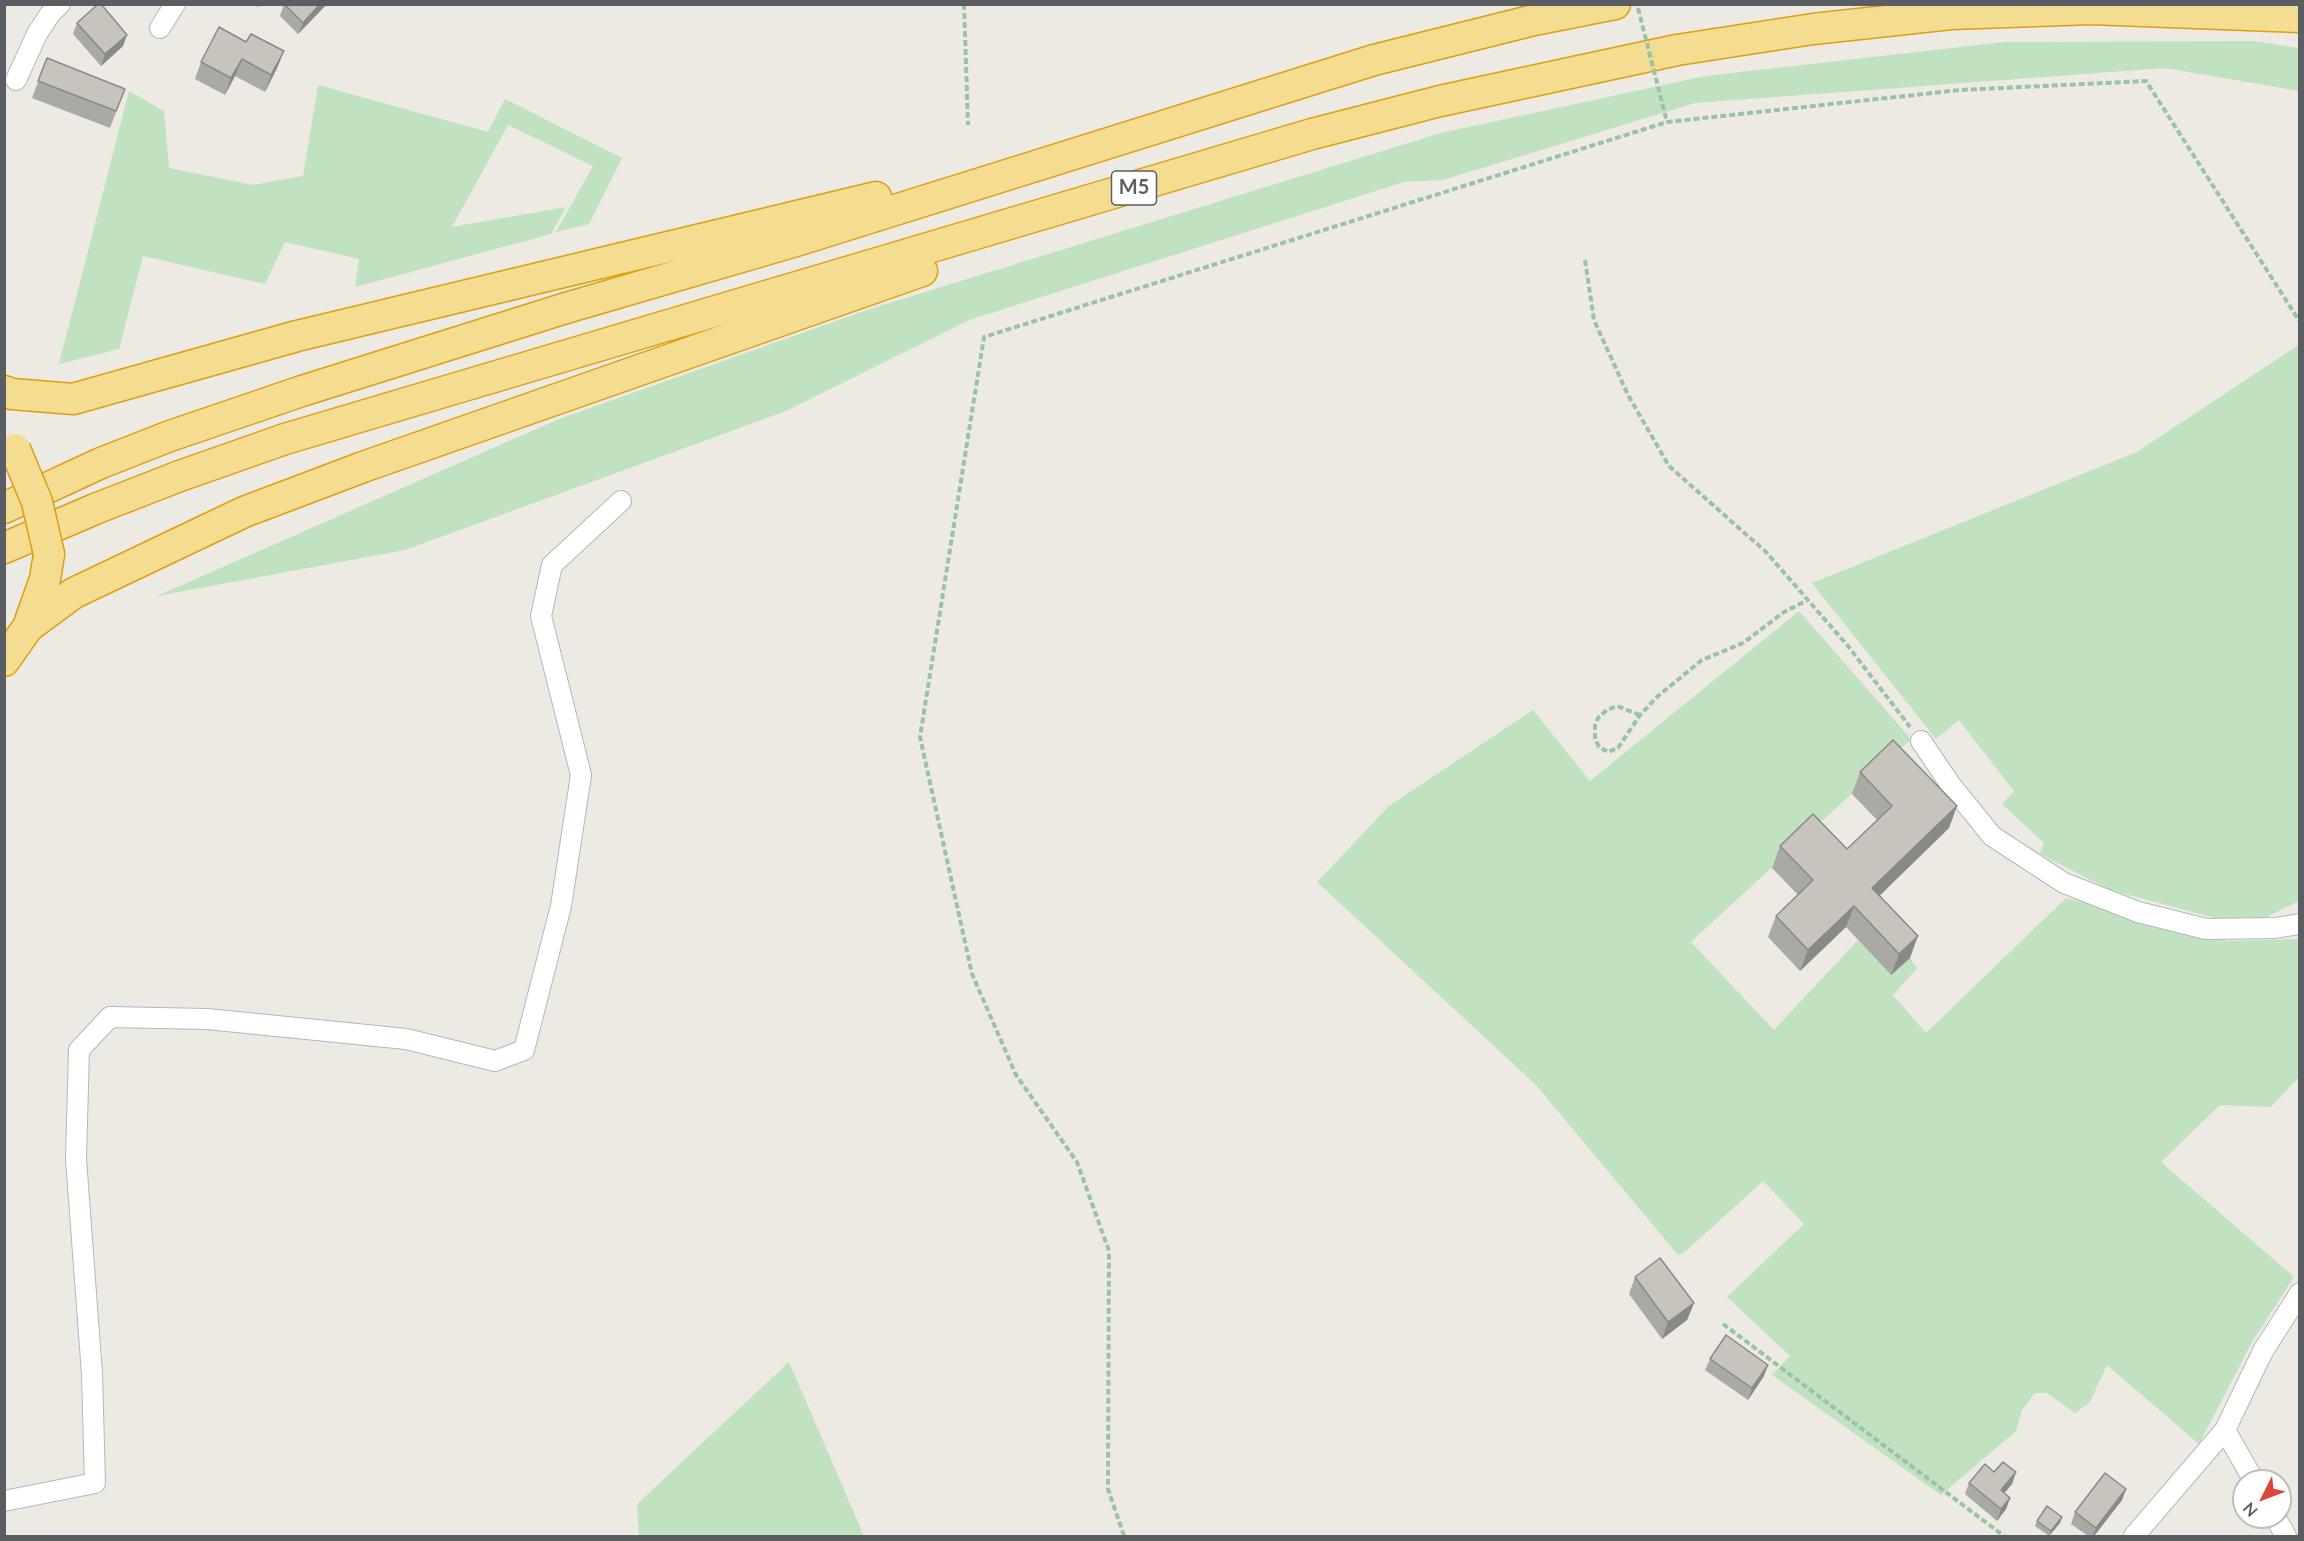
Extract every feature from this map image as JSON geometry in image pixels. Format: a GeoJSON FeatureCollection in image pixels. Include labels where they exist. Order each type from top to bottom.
{"type":"FeatureCollection","features":[{"type":"Feature","properties":{"kind":"highway","name":"M5"},"geometry":{"type":"LineString","coordinates":[[4,508],[101,463],[150,444],[302,391],[566,308],[796,241],[1374,60],[1534,20],[1626,6]]}},
{"type":"Feature","properties":{"kind":"highway","name":"M5"},"geometry":{"type":"LineString","coordinates":[[4,548],[126,497],[285,439],[1312,134],[1440,100],[1677,50],[1813,29],[1952,14],[2091,9],[2300,17]]}},
{"type":"Feature","properties":{"kind":"highway"},"geometry":{"type":"LineString","coordinates":[[4,391],[12,394],[73,399],[297,336],[1156,129]]}},
{"type":"Feature","properties":{"kind":"highway"},"geometry":{"type":"LineString","coordinates":[[28,627],[74,593],[244,512],[363,467],[1312,134]]}},
{"type":"Feature","properties":{"kind":"highway"},"geometry":{"type":"LineString","coordinates":[[4,661],[28,627],[45,579],[49,554],[37,502],[10,441]]}},
{"type":"Feature","properties":{"kind":"street"},"geometry":{"type":"LineString","coordinates":[[16,80],[37,34],[50,14],[60,4]]}},
{"type":"Feature","properties":{"kind":"street"},"geometry":{"type":"LineString","coordinates":[[160,28],[175,4]]}},
{"type":"Feature","properties":{"kind":"street"},"geometry":{"type":"LineString","coordinates":[[4,1501],[95,1484],[92,1374],[76,1159],[79,1050],[111,1017],[207,1019],[406,1039],[495,1061],[524,1050],[561,906],[581,776],[541,616],[552,565],[621,501]]}},
{"type":"Feature","properties":{"kind":"street"},"geometry":{"type":"LineString","coordinates":[[1921,741],[1950,784],[1992,836],[2064,883],[2138,912],[2206,929],[2275,928],[2300,924]]}},
{"type":"Feature","properties":{"kind":"street"},"geometry":{"type":"LineString","coordinates":[[2134,1536],[2225,1430],[2262,1352],[2300,1293]]}},
{"type":"Feature","properties":{"kind":"street"},"geometry":{"type":"LineString","coordinates":[[2225,1430],[2247,1469]]}},
{"type":"Feature","properties":{"kind":"path"},"geometry":{"type":"LineString","coordinates":[[964,4],[968,125]]}},
{"type":"Feature","properties":{"kind":"path"},"geometry":{"type":"LineString","coordinates":[[1626,6],[1667,122]]}},
{"type":"Feature","properties":{"kind":"path"},"geometry":{"type":"LineString","coordinates":[[1124,1536],[1108,1489],[1109,1251],[1077,1162],[1016,1076],[972,974],[920,737],[984,337],[1667,122],[1960,90],[2146,81],[2300,322]]}},
{"type":"Feature","properties":{"kind":"path"},"geometry":{"type":"LineString","coordinates":[[1585,260],[1593,320],[1628,395],[1669,466],[1766,552],[1848,646],[1921,741]]}},
{"type":"Feature","properties":{"kind":"path"},"geometry":{"type":"LineString","coordinates":[[1640,715],[1617,706],[1607,710],[1598,718],[1595,726],[1595,739],[1599,747],[1608,752],[1618,748],[1640,715],[1658,696],[1702,660],[1743,643],[1784,612],[1808,600]]}},
{"type":"Feature","properties":{"kind":"path"},"geometry":{"type":"LineString","coordinates":[[1723,1324],[2004,1536]]}},
{"type":"Feature","properties":{"kind":"green space"},"geometry":{"type":"Polygon","coordinates":[[[2254,41],[2299,48],[2299,91],[2165,68],[1695,103],[1443,180],[1404,182],[969,320],[786,411],[405,550],[157,596],[559,419],[873,308],[1441,133],[1705,76],[2005,42],[2254,41]]]}},
{"type":"Feature","properties":{"kind":"green space"},"geometry":{"type":"Polygon","coordinates":[[[318,85],[488,132],[505,99],[622,158],[589,224],[556,232],[593,166],[508,125],[452,227],[566,207],[551,234],[355,287],[359,259],[285,242],[265,284],[143,256],[119,349],[59,364],[129,91],[164,111],[169,168],[253,185],[303,176],[318,85]]]}},
{"type":"Feature","properties":{"kind":"green space"},"geometry":{"type":"Polygon","coordinates":[[[2297,346],[2300,351],[2299,901],[2259,921],[2215,918],[2110,890],[2040,854],[2044,843],[2002,804],[2014,791],[1959,720],[1936,739],[1812,583],[2137,452],[2297,346]]]}},
{"type":"Feature","properties":{"kind":"green space"},"geometry":{"type":"Polygon","coordinates":[[[1799,611],[1911,739],[1691,942],[1774,1030],[1858,940],[1891,975],[1910,958],[1917,968],[1893,995],[1926,1033],[2066,898],[2227,941],[2299,939],[2299,1077],[2271,1107],[2220,1105],[2161,1162],[2294,1277],[2252,1342],[2199,1444],[2107,1365],[2090,1402],[2075,1413],[2047,1393],[2035,1393],[2022,1410],[2016,1431],[1941,1495],[1772,1375],[1790,1356],[1727,1297],[1804,1224],[1763,1181],[1685,1252],[1678,1255],[1536,1085],[1317,882],[1389,806],[1533,710],[1590,781],[1799,611]]]}},
{"type":"Feature","properties":{"kind":"green space"},"geometry":{"type":"Polygon","coordinates":[[[789,1362],[864,1536],[639,1536],[637,1504],[789,1362]]]}},
{"type":"Feature","properties":{"kind":"building"},"geometry":{"type":"Polygon","coordinates":[[[98,4],[101,4],[127,35],[105,54],[77,23],[98,4]]]}},
{"type":"Feature","properties":{"kind":"building"},"geometry":{"type":"Polygon","coordinates":[[[284,4],[320,4],[303,23],[284,4]]]}},
{"type":"Feature","properties":{"kind":"building"},"geometry":{"type":"Polygon","coordinates":[[[219,27],[246,42],[251,34],[284,51],[271,75],[242,59],[231,78],[201,62],[219,27]]]}},
{"type":"Feature","properties":{"kind":"building"},"geometry":{"type":"Polygon","coordinates":[[[47,58],[125,89],[116,111],[38,81],[47,58]]]}},
{"type":"Feature","properties":{"kind":"building"},"geometry":{"type":"Polygon","coordinates":[[[1893,740],[1957,806],[1872,888],[1918,936],[1899,954],[1854,906],[1808,950],[1776,916],[1813,880],[1780,846],[1813,814],[1847,849],[1892,806],[1860,772],[1893,740]]]}},
{"type":"Feature","properties":{"kind":"building"},"geometry":{"type":"Polygon","coordinates":[[[1660,1258],[1694,1303],[1668,1322],[1635,1277],[1660,1258]]]}},
{"type":"Feature","properties":{"kind":"building"},"geometry":{"type":"Polygon","coordinates":[[[1726,1335],[1768,1365],[1752,1388],[1710,1359],[1726,1335]]]}},
{"type":"Feature","properties":{"kind":"building"},"geometry":{"type":"Polygon","coordinates":[[[2003,1462],[2016,1472],[2001,1490],[2010,1498],[2001,1509],[1969,1483],[1985,1464],[1994,1472],[2003,1462]]]}},
{"type":"Feature","properties":{"kind":"building"},"geometry":{"type":"Polygon","coordinates":[[[2105,1473],[2126,1489],[2096,1528],[2075,1512],[2105,1473]]]}},
{"type":"Feature","properties":{"kind":"building"},"geometry":{"type":"Polygon","coordinates":[[[2047,1506],[2062,1517],[2051,1531],[2037,1521],[2047,1506]]]}}]}
